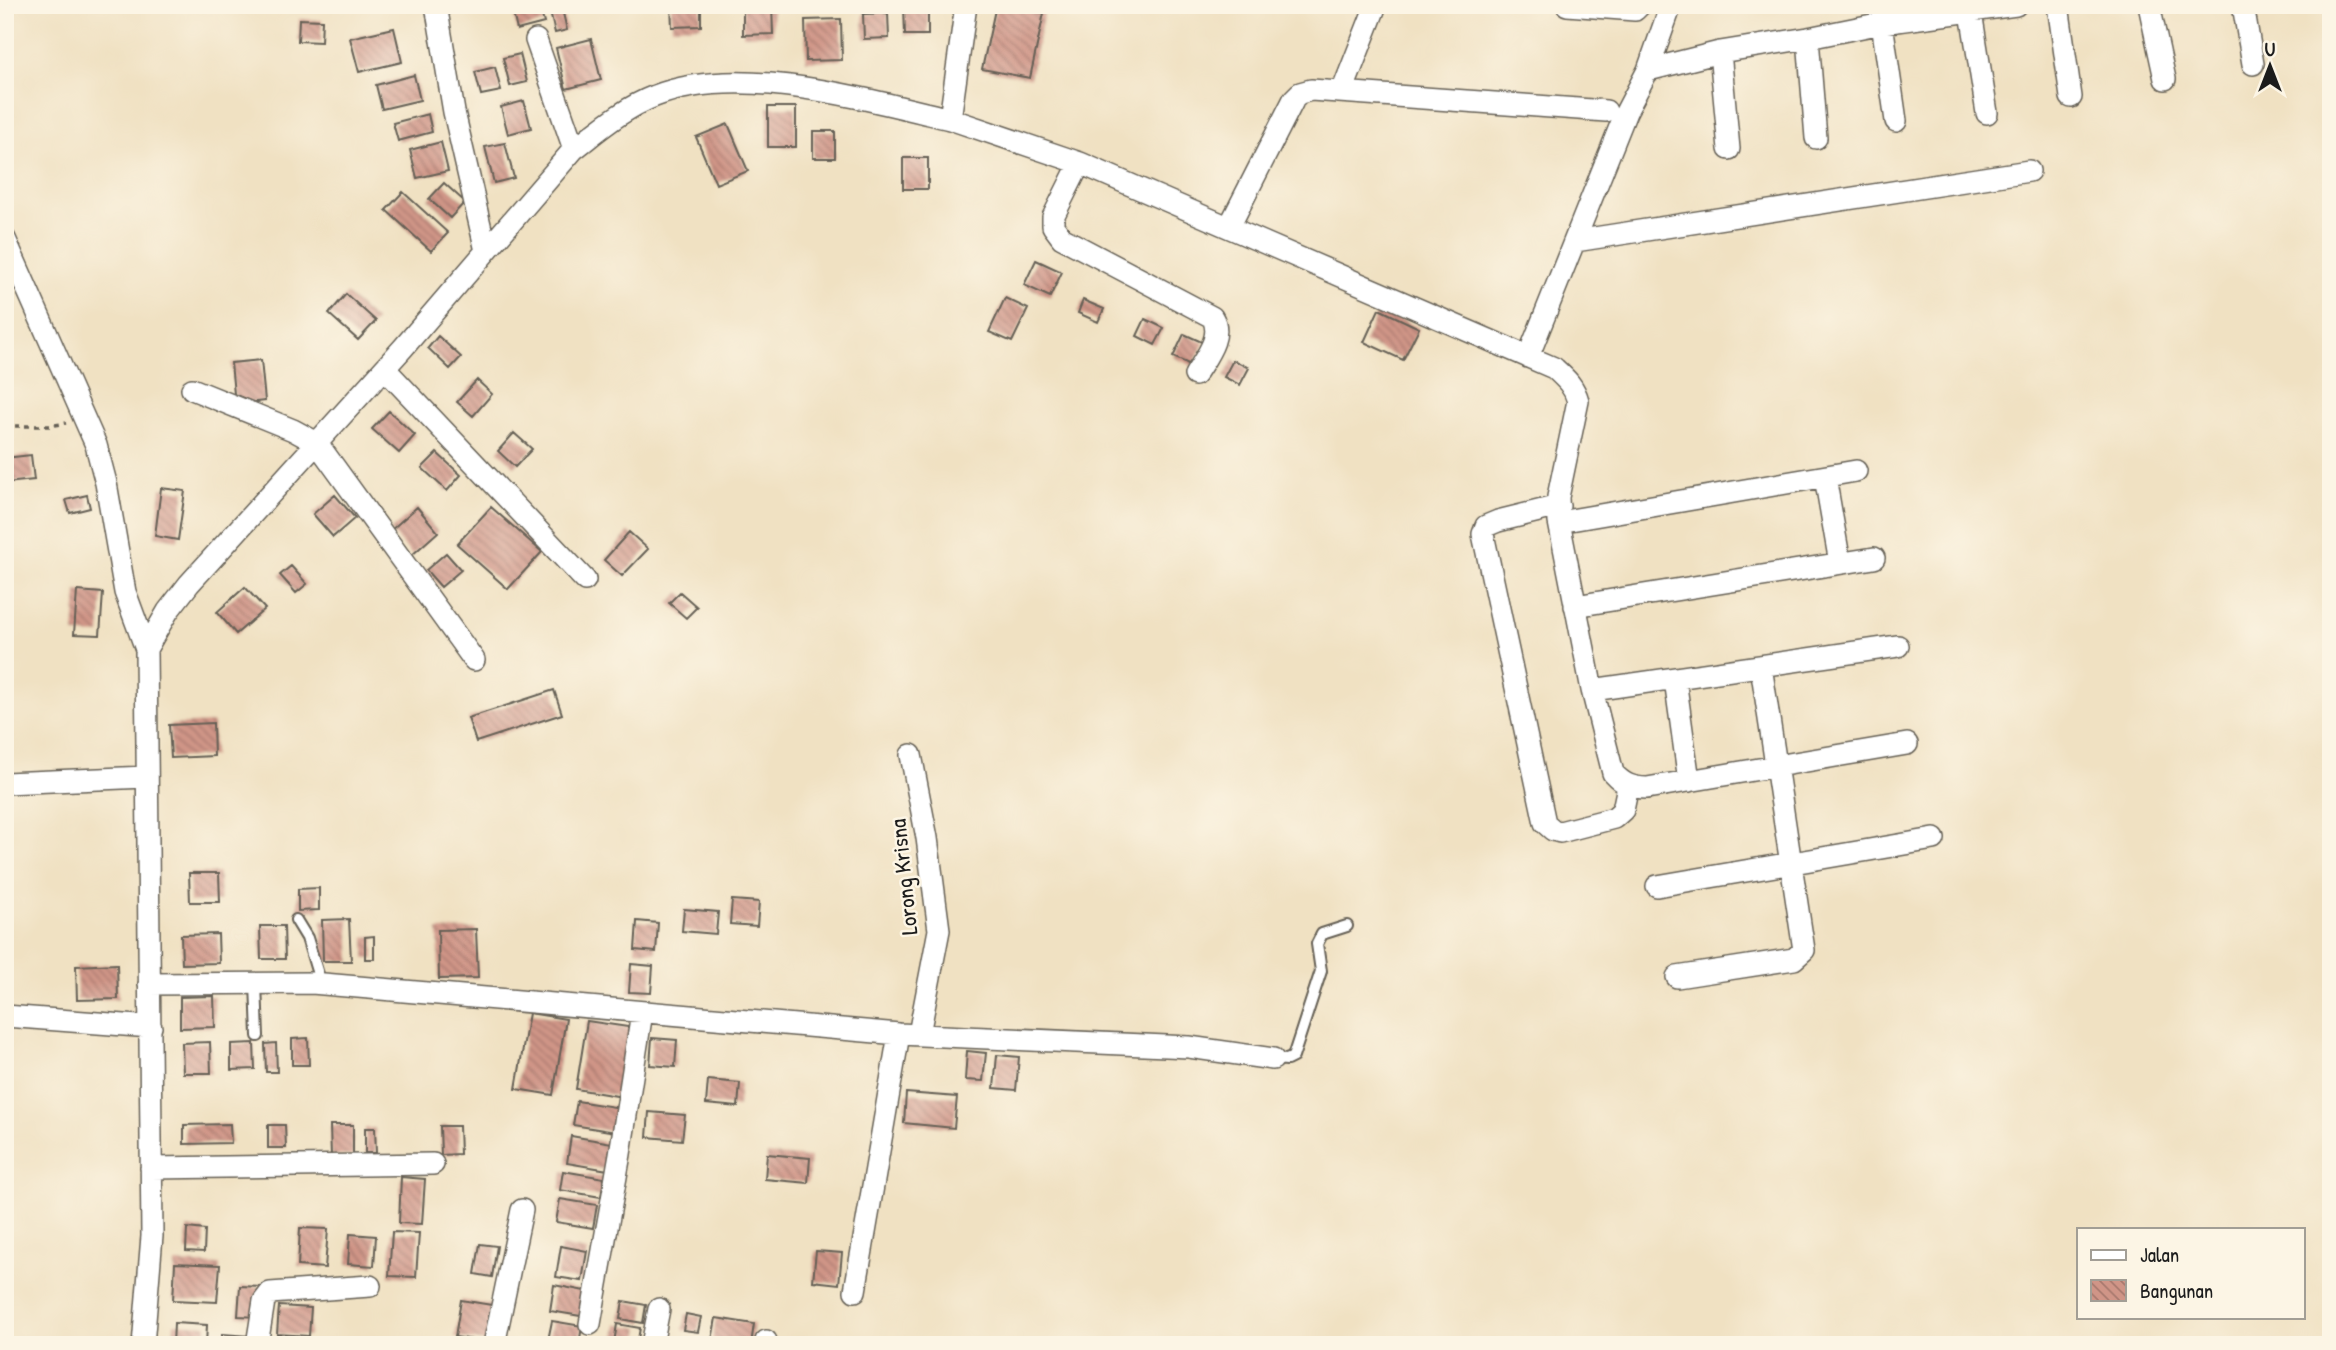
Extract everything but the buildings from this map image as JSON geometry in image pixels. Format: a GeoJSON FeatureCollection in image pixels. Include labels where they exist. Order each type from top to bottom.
{"type":"FeatureCollection","features":[{"type":"Feature","properties":{"kind":"street"},"geometry":{"type":"LineString","coordinates":[[436,5],[454,113],[486,251]]}},
{"type":"Feature","properties":{"kind":"street"},"geometry":{"type":"LineString","coordinates":[[950,119],[966,5]]}},
{"type":"Feature","properties":{"kind":"street"},"geometry":{"type":"LineString","coordinates":[[1342,92],[1376,5]]}},
{"type":"Feature","properties":{"kind":"street"},"geometry":{"type":"LineString","coordinates":[[1567,5],[1621,10],[1635,9],[1640,5]]}},
{"type":"Feature","properties":{"kind":"street"},"geometry":{"type":"LineString","coordinates":[[1528,357],[1626,112],[1648,70],[1671,5]]}},
{"type":"Feature","properties":{"kind":"street"},"geometry":{"type":"LineString","coordinates":[[1648,70],[1720,52],[1882,23],[2016,5]]}},
{"type":"Feature","properties":{"kind":"street"},"geometry":{"type":"LineString","coordinates":[[2058,5],[2071,97]]}},
{"type":"Feature","properties":{"kind":"street"},"geometry":{"type":"LineString","coordinates":[[2149,5],[2165,79]]}},
{"type":"Feature","properties":{"kind":"street"},"geometry":{"type":"LineString","coordinates":[[2244,5],[2253,65]]}},
{"type":"Feature","properties":{"kind":"street"},"geometry":{"type":"LineString","coordinates":[[1971,12],[1987,113]]}},
{"type":"Feature","properties":{"kind":"street"},"geometry":{"type":"LineString","coordinates":[[1882,23],[1896,121]]}},
{"type":"Feature","properties":{"kind":"street"},"geometry":{"type":"LineString","coordinates":[[1808,38],[1816,138]]}},
{"type":"Feature","properties":{"kind":"street"},"geometry":{"type":"LineString","coordinates":[[536,40],[574,149]]}},
{"type":"Feature","properties":{"kind":"street"},"geometry":{"type":"LineString","coordinates":[[1720,52],[1729,149]]}},
{"type":"Feature","properties":{"kind":"street"},"geometry":{"type":"LineString","coordinates":[[146,649],[168,611],[189,584],[385,369],[574,149],[608,122],[656,96],[721,83],[754,83],[780,85],[886,104],[950,119],[1080,163],[1554,368],[1575,390],[1578,401],[1558,497],[1575,606],[1613,773],[1628,786],[1647,788],[1907,744]]}},
{"type":"Feature","properties":{"kind":"street"},"geometry":{"type":"LineString","coordinates":[[1229,227],[1294,99],[1300,93],[1311,90],[1606,111]]}},
{"type":"Feature","properties":{"kind":"street"},"geometry":{"type":"LineString","coordinates":[[1080,163],[1053,217],[1056,232],[1062,238],[1212,317],[1217,325],[1217,336],[1195,375]]}},
{"type":"Feature","properties":{"kind":"street"},"geometry":{"type":"LineString","coordinates":[[1575,241],[2029,171]]}},
{"type":"Feature","properties":{"kind":"street"},"geometry":{"type":"LineString","coordinates":[[5,239],[86,419],[102,465],[125,592],[146,649],[145,777],[149,833],[152,1236],[143,1345]]}},
{"type":"Feature","properties":{"kind":"street"},"geometry":{"type":"LineString","coordinates":[[385,369],[585,580]]}},
{"type":"Feature","properties":{"kind":"street"},"geometry":{"type":"LineString","coordinates":[[192,389],[293,430],[317,443],[474,660]]}},
{"type":"Feature","properties":{"kind":"street"},"geometry":{"type":"LineString","coordinates":[[1628,786],[1623,810],[1614,818],[1560,832],[1545,823],[1483,534],[1486,526],[1498,521],[1856,471]]}},
{"type":"Feature","properties":{"kind":"street"},"geometry":{"type":"LineString","coordinates":[[1825,477],[1840,563]]}},
{"type":"Feature","properties":{"kind":"street"},"geometry":{"type":"LineString","coordinates":[[1575,606],[1874,558]]}},
{"type":"Feature","properties":{"kind":"street"},"geometry":{"type":"LineString","coordinates":[[1592,690],[1898,646]]}},
{"type":"Feature","properties":{"kind":"street"},"geometry":{"type":"LineString","coordinates":[[1677,977],[1794,958],[1804,950],[1761,666]]}},
{"type":"Feature","properties":{"kind":"street"},"geometry":{"type":"LineString","coordinates":[[1675,679],[1689,781]]}},
{"type":"Feature","properties":{"kind":"street","name":"Lorong Krisna"},"geometry":{"type":"LineString","coordinates":[[855,1291],[909,1034],[939,930],[925,829],[911,755]]}},
{"type":"Feature","properties":{"kind":"street"},"geometry":{"type":"LineString","coordinates":[[5,783],[145,777]]}},
{"type":"Feature","properties":{"kind":"street"},"geometry":{"type":"LineString","coordinates":[[1657,886],[1934,839]]}},
{"type":"Feature","properties":{"kind":"street"},"geometry":{"type":"LineString","coordinates":[[149,984],[321,984],[909,1034],[1189,1047],[1273,1059]]}},
{"type":"Feature","properties":{"kind":"street"},"geometry":{"type":"LineString","coordinates":[[590,1324],[642,1012]]}},
{"type":"Feature","properties":{"kind":"street"},"geometry":{"type":"LineString","coordinates":[[5,1016],[151,1027]]}},
{"type":"Feature","properties":{"kind":"street"},"geometry":{"type":"LineString","coordinates":[[151,1168],[433,1164]]}},
{"type":"Feature","properties":{"kind":"street"},"geometry":{"type":"LineString","coordinates":[[494,1345],[522,1210]]}},
{"type":"Feature","properties":{"kind":"street"},"geometry":{"type":"LineString","coordinates":[[257,1345],[264,1301],[270,1293],[370,1286]]}},
{"type":"Feature","properties":{"kind":"street"},"geometry":{"type":"LineString","coordinates":[[652,1345],[660,1309]]}},
{"type":"Feature","properties":{"kind":"lane"},"geometry":{"type":"LineString","coordinates":[[296,920],[307,938],[321,984]]}},
{"type":"Feature","properties":{"kind":"lane"},"geometry":{"type":"LineString","coordinates":[[1273,1059],[1287,1060],[1293,1057],[1321,971],[1317,944],[1319,938],[1322,934],[1347,926]]}},
{"type":"Feature","properties":{"kind":"lane"},"geometry":{"type":"LineString","coordinates":[[256,983],[258,1036]]}},
{"type":"Feature","properties":{"kind":"path"},"geometry":{"type":"LineString","coordinates":[[5,426],[50,426],[86,419]]}}]}
